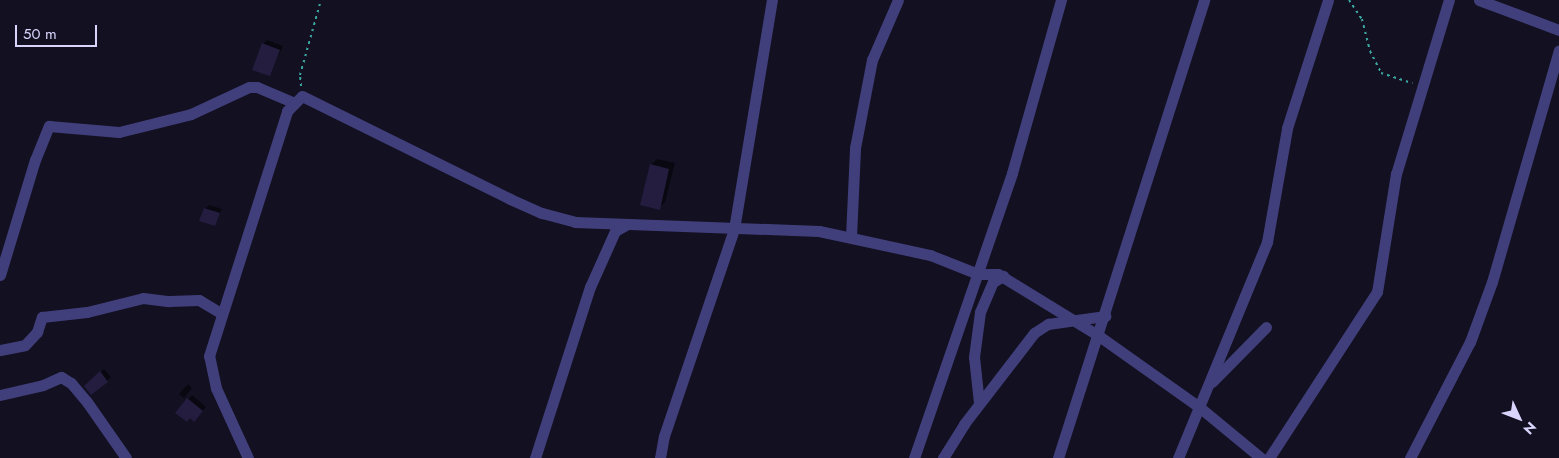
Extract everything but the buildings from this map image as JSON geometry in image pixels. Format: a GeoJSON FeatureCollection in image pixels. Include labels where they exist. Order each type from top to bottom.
{"type":"FeatureCollection","features":[{"type":"Feature","properties":{"kind":"street"},"geometry":{"type":"LineString","coordinates":[[660,458],[664,436],[734,228],[772,0]]}},
{"type":"Feature","properties":{"kind":"street"},"geometry":{"type":"LineString","coordinates":[[769,16],[779,0]]}},
{"type":"Feature","properties":{"kind":"street"},"geometry":{"type":"LineString","coordinates":[[850,237],[856,148],[872,60],[898,0]]}},
{"type":"Feature","properties":{"kind":"street"},"geometry":{"type":"LineString","coordinates":[[914,458],[1015,164],[1061,0]]}},
{"type":"Feature","properties":{"kind":"street"},"geometry":{"type":"LineString","coordinates":[[1058,458],[1099,336],[1204,0]]}},
{"type":"Feature","properties":{"kind":"street"},"geometry":{"type":"LineString","coordinates":[[1178,458],[1266,242],[1287,128],[1328,0]]}},
{"type":"Feature","properties":{"kind":"street"},"geometry":{"type":"LineString","coordinates":[[1269,458],[1377,292],[1396,174],[1449,0]]}},
{"type":"Feature","properties":{"kind":"street"},"geometry":{"type":"LineString","coordinates":[[1479,0],[1559,30]]}},
{"type":"Feature","properties":{"kind":"street"},"geometry":{"type":"LineString","coordinates":[[1410,458],[1470,342],[1492,282],[1559,50]]}},
{"type":"Feature","properties":{"kind":"street"},"geometry":{"type":"LineString","coordinates":[[0,275],[35,160],[49,126],[119,132],[191,114],[249,87],[257,87],[297,99],[542,213],[575,222],[819,231],[930,255],[978,274],[1002,276],[1099,336],[1198,406],[1261,458]]}},
{"type":"Feature","properties":{"kind":"street"},"geometry":{"type":"LineString","coordinates":[[248,458],[228,418],[210,369],[209,356],[284,119],[297,99]]}},
{"type":"Feature","properties":{"kind":"street"},"geometry":{"type":"LineString","coordinates":[[535,458],[590,287],[615,231],[626,224]]}},
{"type":"Feature","properties":{"kind":"street"},"geometry":{"type":"LineString","coordinates":[[979,403],[974,357],[980,312],[993,282],[1002,276]]}},
{"type":"Feature","properties":{"kind":"street"},"geometry":{"type":"LineString","coordinates":[[0,350],[25,345],[37,332],[42,317],[87,312],[143,298],[169,302],[199,300],[222,314]]}},
{"type":"Feature","properties":{"kind":"street"},"geometry":{"type":"LineString","coordinates":[[943,458],[979,403],[1034,333],[1048,324],[1105,316]]}},
{"type":"Feature","properties":{"kind":"street"},"geometry":{"type":"LineString","coordinates":[[1206,389],[1266,327]]}},
{"type":"Feature","properties":{"kind":"street"},"geometry":{"type":"LineString","coordinates":[[0,395],[44,385],[61,377],[71,382],[126,458]]}},
{"type":"Feature","properties":{"kind":"path"},"geometry":{"type":"LineString","coordinates":[[297,99],[300,75],[321,0]]}},
{"type":"Feature","properties":{"kind":"path"},"geometry":{"type":"LineString","coordinates":[[1349,0],[1362,19],[1370,51],[1381,72],[1412,83],[1429,69]]}}]}
